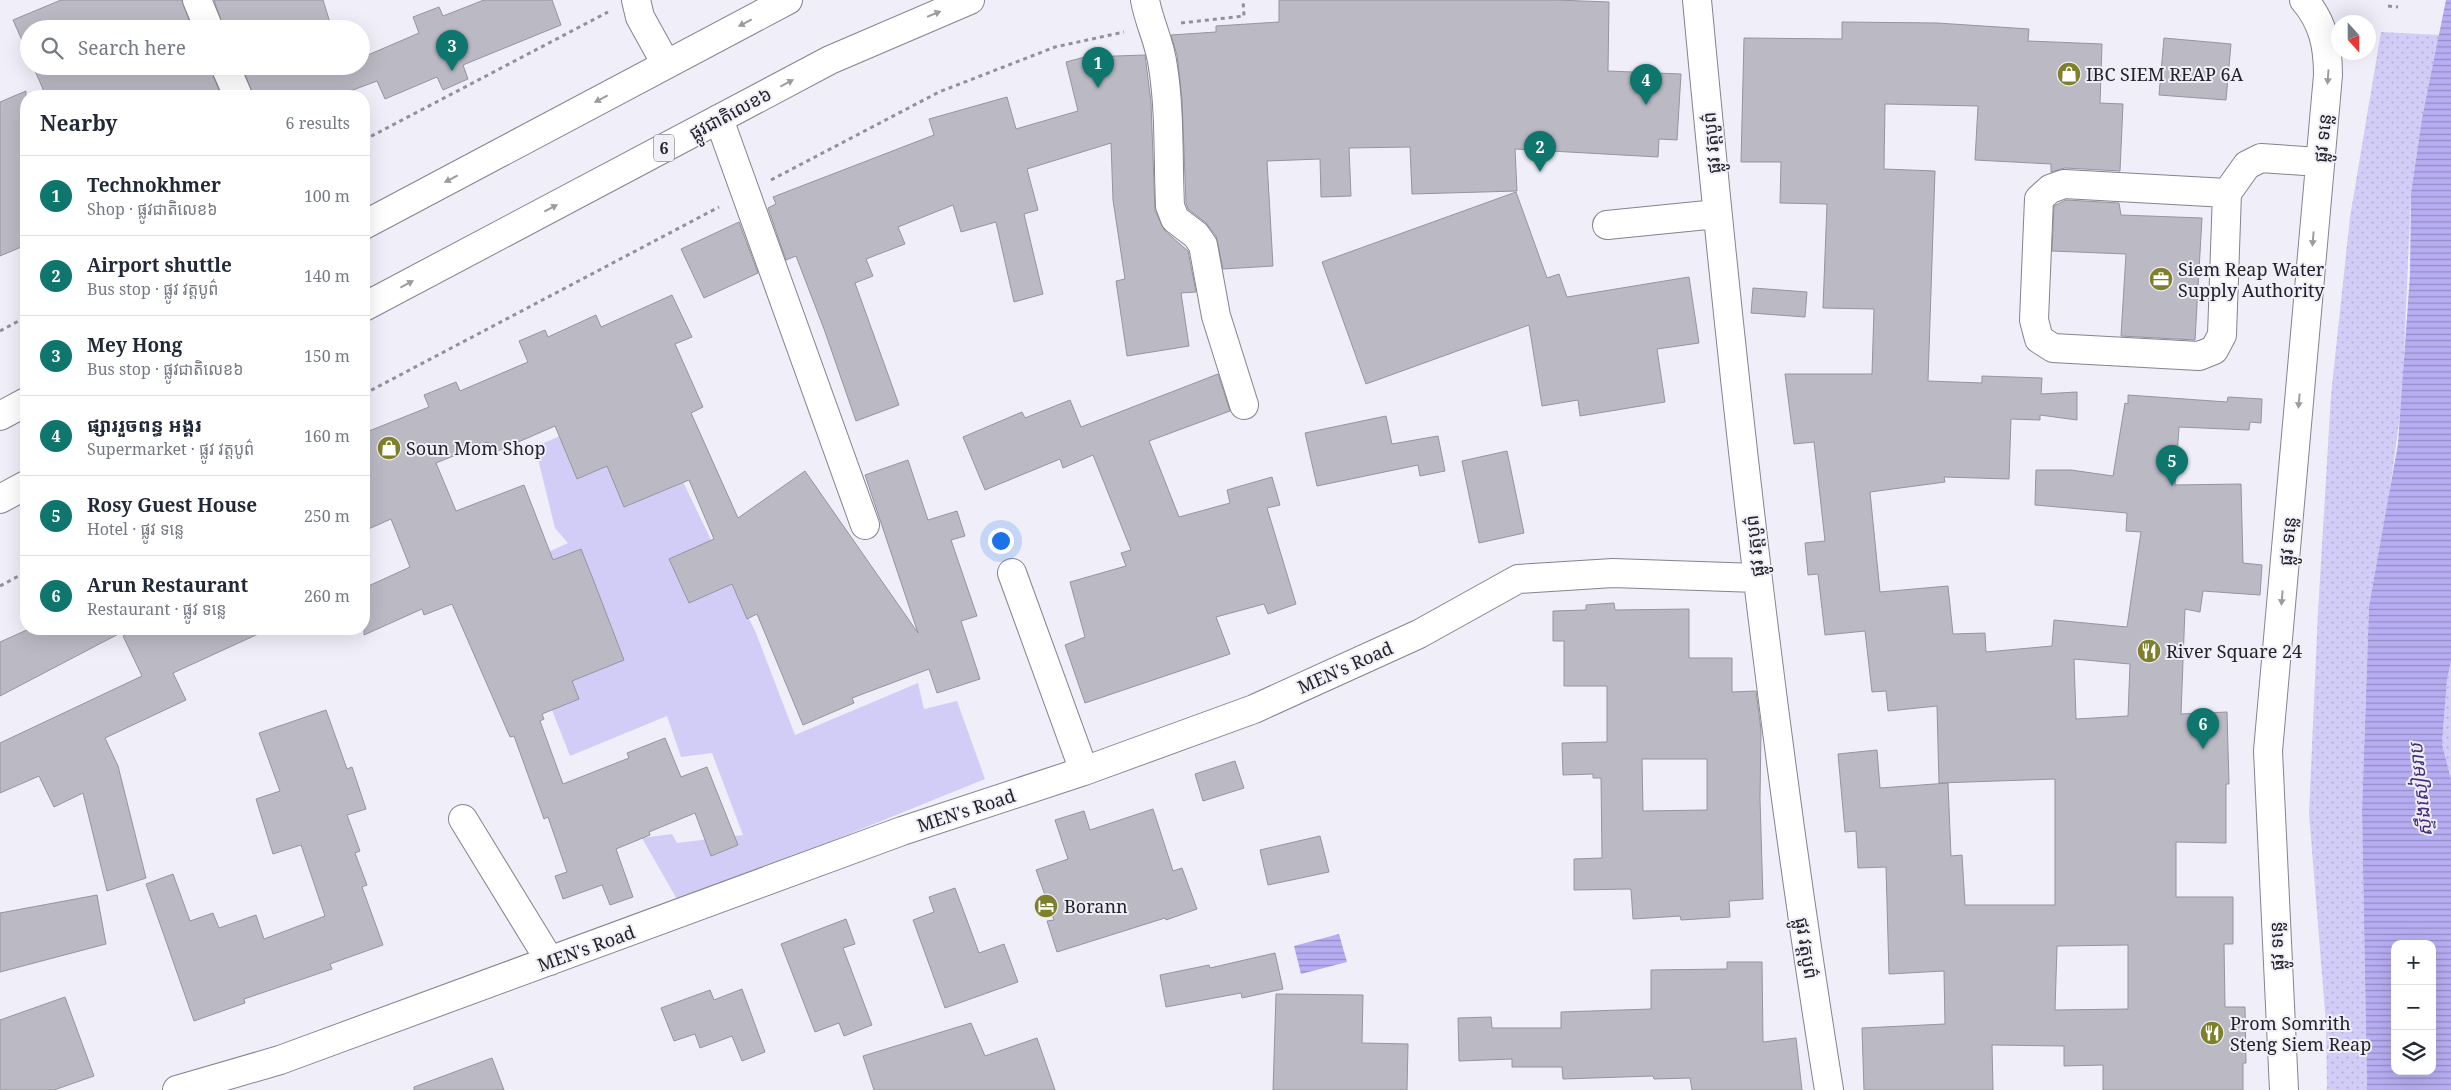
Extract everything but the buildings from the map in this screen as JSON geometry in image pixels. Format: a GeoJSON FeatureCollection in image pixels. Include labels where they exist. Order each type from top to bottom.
{"type":"FeatureCollection","features":[{"type":"Feature","properties":{"kind":"street"},"geometry":{"type":"LineString","coordinates":[[197,0],[205,20]]}},
{"type":"Feature","properties":{"kind":"street"},"geometry":{"type":"LineString","coordinates":[[370,223],[788,0]]}},
{"type":"Feature","properties":{"kind":"street","name":"ផ្លូវជាតិលេខ៦"},"geometry":{"type":"LineString","coordinates":[[370,303],[830,60],[970,0]]}},
{"type":"Feature","properties":{"kind":"street"},"geometry":{"type":"LineString","coordinates":[[1145,0],[1148,17],[1157,35],[1164,68],[1170,206],[1175,219],[1196,235],[1203,245],[1216,316],[1244,405]]}},
{"type":"Feature","properties":{"kind":"street","name":"ផ្លូវ វត្តបូព៌"},"geometry":{"type":"LineString","coordinates":[[1697,0],[1717,214],[1757,578],[1802,920],[1829,1090]]}},
{"type":"Feature","properties":{"kind":"street","name":"ផ្លូវ ទន្លេ"},"geometry":{"type":"LineString","coordinates":[[2284,1090],[2268,751],[2328,75],[2328,48],[2313,11],[2304,0]]}},
{"type":"Feature","properties":{"kind":"street"},"geometry":{"type":"LineString","coordinates":[[625,4],[640,17],[666,64]]}},
{"type":"Feature","properties":{"kind":"street"},"geometry":{"type":"LineString","coordinates":[[229,75],[235,90]]}},
{"type":"Feature","properties":{"kind":"street"},"geometry":{"type":"LineString","coordinates":[[719,119],[865,525]]}},
{"type":"Feature","properties":{"kind":"street"},"geometry":{"type":"LineString","coordinates":[[2227,193],[2064,184],[2050,189],[2039,199],[2034,320],[2039,339],[2053,348],[2199,356],[2214,350],[2222,335],[2227,193],[2246,165],[2261,158],[2319,162]]}},
{"type":"Feature","properties":{"kind":"street"},"geometry":{"type":"LineString","coordinates":[[1607,225],[1717,214]]}},
{"type":"Feature","properties":{"kind":"street"},"geometry":{"type":"LineString","coordinates":[[0,416],[20,405]]}},
{"type":"Feature","properties":{"kind":"street"},"geometry":{"type":"LineString","coordinates":[[0,499],[20,488]]}},
{"type":"Feature","properties":{"kind":"street"},"geometry":{"type":"LineString","coordinates":[[1012,573],[1084,771]]}},
{"type":"Feature","properties":{"kind":"street","name":"MEN's Road"},"geometry":{"type":"LineString","coordinates":[[176,1090],[280,1060],[902,831],[1084,771],[1254,708],[1419,634],[1518,579],[1613,573],[1757,578]]}},
{"type":"Feature","properties":{"kind":"street"},"geometry":{"type":"LineString","coordinates":[[464,819],[550,961]]}},
{"type":"Feature","properties":{"kind":"path"},"geometry":{"type":"LineString","coordinates":[[370,391],[939,92],[990,70],[1055,47],[1152,26],[1244,16],[1243,0]]}},
{"type":"Feature","properties":{"kind":"path"},"geometry":{"type":"LineString","coordinates":[[370,137],[625,4]]}},
{"type":"Feature","properties":{"kind":"path"},"geometry":{"type":"LineString","coordinates":[[2388,6],[2398,7]]}},
{"type":"Feature","properties":{"kind":"path"},"geometry":{"type":"LineString","coordinates":[[0,331],[20,320]]}},
{"type":"Feature","properties":{"kind":"path"},"geometry":{"type":"LineString","coordinates":[[0,586],[20,575]]}},
{"type":"Feature","properties":{"kind":"shaded area"},"geometry":{"type":"Polygon","coordinates":[[[2381,32],[2440,35],[2422,118],[2411,193],[2402,401],[2389,496],[2369,606],[2362,811],[2367,1090],[2327,1090],[2326,1024],[2309,813],[2318,612],[2331,395],[2350,217],[2381,32]]]}},
{"type":"Feature","properties":{"kind":"shaded area"},"geometry":{"type":"Polygon","coordinates":[[[643,399],[756,633],[795,735],[918,683],[924,709],[957,701],[985,779],[678,901],[642,838],[672,834],[677,843],[743,835],[712,753],[681,757],[667,716],[570,756],[499,575],[568,543],[555,528],[535,447],[643,399]]]}},
{"type":"Feature","properties":{"kind":"shaded area"},"geometry":{"type":"Polygon","coordinates":[[[2451,661],[2451,779],[2442,744],[2447,680],[2451,661]]]}},
{"type":"Feature","properties":{"kind":"water","name":"ស្ទឹងសៀមរាប"},"geometry":{"type":"Polygon","coordinates":[[[2446,0],[2451,0],[2451,661],[2447,680],[2442,744],[2451,779],[2451,1090],[2367,1090],[2362,811],[2369,606],[2398,444],[2410,274],[2411,193],[2422,118],[2446,0]]]}},
{"type":"Feature","properties":{"kind":"water"},"geometry":{"type":"Polygon","coordinates":[[[1339,934],[1347,962],[1301,974],[1294,946],[1339,934]]]}},
{"type":"Feature","properties":{"kind":"place","name":"Mey Hong"},"geometry":{"type":"Point","coordinates":[452,71]}},
{"type":"Feature","properties":{"kind":"place","name":"IBC SIEM REAP 6A"},"geometry":{"type":"Point","coordinates":[2069,74]}},
{"type":"Feature","properties":{"kind":"place","name":"Technokhmer"},"geometry":{"type":"Point","coordinates":[1098,88]}},
{"type":"Feature","properties":{"kind":"place","name":"ផ្សាររួចពន្ធ អង្គរ"},"geometry":{"type":"Point","coordinates":[1646,105]}},
{"type":"Feature","properties":{"kind":"place","name":"Airport shuttle"},"geometry":{"type":"Point","coordinates":[1540,172]}},
{"type":"Feature","properties":{"kind":"place","name":"Siem Reap Water Supply Authority"},"geometry":{"type":"Point","coordinates":[2161,279]}},
{"type":"Feature","properties":{"kind":"place","name":"Soun Mom Shop"},"geometry":{"type":"Point","coordinates":[389,448]}},
{"type":"Feature","properties":{"kind":"place","name":"Rosy Guest House"},"geometry":{"type":"Point","coordinates":[2172,486]}},
{"type":"Feature","properties":{"kind":"place","name":"River Square 24"},"geometry":{"type":"Point","coordinates":[2149,651]}},
{"type":"Feature","properties":{"kind":"place","name":"Arun Restaurant"},"geometry":{"type":"Point","coordinates":[2203,749]}},
{"type":"Feature","properties":{"kind":"place","name":"Borann"},"geometry":{"type":"Point","coordinates":[1046,906]}},
{"type":"Feature","properties":{"kind":"place","name":"Prom Somrith Steng Siem Reap"},"geometry":{"type":"Point","coordinates":[2212,1033]}}]}
